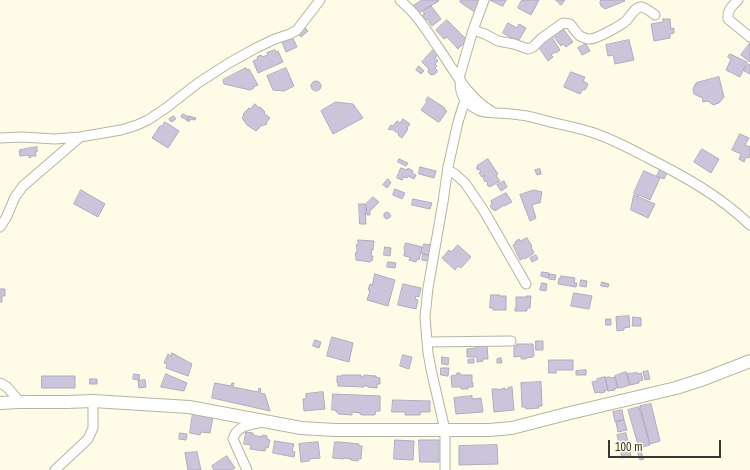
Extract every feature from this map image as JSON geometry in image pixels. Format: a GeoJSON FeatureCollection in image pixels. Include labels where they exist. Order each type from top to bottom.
{"type":"FeatureCollection","features":[{"type":"Feature","properties":{"kind":"main road"},"geometry":{"type":"LineString","coordinates":[[0,403],[93,401],[189,406],[301,428],[335,430],[489,430],[512,428],[676,388],[750,361]]}},
{"type":"Feature","properties":{"kind":"street"},"geometry":{"type":"LineString","coordinates":[[0,138],[22,137],[55,139],[80,137],[138,126],[166,108],[198,82],[229,63],[256,48],[297,30],[320,0]]}},
{"type":"Feature","properties":{"kind":"street"},"geometry":{"type":"LineString","coordinates":[[400,0],[414,14],[460,80]]}},
{"type":"Feature","properties":{"kind":"street"},"geometry":{"type":"LineString","coordinates":[[484,0],[473,30],[460,80],[460,92],[467,96],[471,106],[484,112],[522,115],[595,133],[618,142],[698,185],[739,214],[750,226]]}},
{"type":"Feature","properties":{"kind":"street"},"geometry":{"type":"LineString","coordinates":[[738,0],[730,8],[728,19],[750,37]]}},
{"type":"Feature","properties":{"kind":"street"},"geometry":{"type":"LineString","coordinates":[[473,30],[498,41],[514,44],[528,49],[533,47],[542,38],[563,23],[570,24],[580,36],[590,39],[619,26],[639,7],[642,7],[655,15]]}},
{"type":"Feature","properties":{"kind":"street"},"geometry":{"type":"LineString","coordinates":[[445,470],[445,430],[432,374],[425,318],[428,288],[448,170],[456,128],[467,96]]}},
{"type":"Feature","properties":{"kind":"street"},"geometry":{"type":"LineString","coordinates":[[0,227],[6,218],[15,197],[23,186],[80,137]]}},
{"type":"Feature","properties":{"kind":"street"},"geometry":{"type":"LineString","coordinates":[[448,170],[456,174],[465,183],[484,211],[526,284]]}},
{"type":"Feature","properties":{"kind":"street"},"geometry":{"type":"LineString","coordinates":[[427,342],[511,341]]}},
{"type":"Feature","properties":{"kind":"street"},"geometry":{"type":"LineString","coordinates":[[0,383],[7,387],[20,402]]}},
{"type":"Feature","properties":{"kind":"street"},"geometry":{"type":"LineString","coordinates":[[55,470],[88,439],[93,428],[93,401]]}},
{"type":"Feature","properties":{"kind":"street"},"geometry":{"type":"LineString","coordinates":[[247,470],[233,439],[234,433],[242,427],[264,421]]}},
{"type":"Feature","properties":{"kind":"building"},"geometry":{"type":"Polygon","coordinates":[[[422,0],[439,1],[417,14],[413,6],[422,0]]]}},
{"type":"Feature","properties":{"kind":"building"},"geometry":{"type":"Polygon","coordinates":[[[461,0],[481,0],[476,13],[460,2],[461,0]]]}},
{"type":"Feature","properties":{"kind":"building"},"geometry":{"type":"Polygon","coordinates":[[[490,0],[506,0],[503,6],[490,0]]]}},
{"type":"Feature","properties":{"kind":"building"},"geometry":{"type":"Polygon","coordinates":[[[522,0],[539,0],[531,15],[518,8],[522,0]]]}},
{"type":"Feature","properties":{"kind":"building"},"geometry":{"type":"Polygon","coordinates":[[[556,0],[565,0],[561,5],[556,0]]]}},
{"type":"Feature","properties":{"kind":"building"},"geometry":{"type":"Polygon","coordinates":[[[601,0],[625,1],[605,9],[601,6],[601,0]]]}},
{"type":"Feature","properties":{"kind":"building"},"geometry":{"type":"Polygon","coordinates":[[[431,6],[441,19],[432,26],[427,19],[425,21],[421,16],[425,14],[423,12],[431,6]]]}},
{"type":"Feature","properties":{"kind":"building"},"geometry":{"type":"Polygon","coordinates":[[[663,19],[670,19],[671,29],[674,28],[674,33],[670,34],[670,38],[654,41],[651,24],[663,22],[663,19]]]}},
{"type":"Feature","properties":{"kind":"building"},"geometry":{"type":"Polygon","coordinates":[[[447,20],[467,40],[458,49],[447,37],[444,39],[436,30],[447,20]]]}},
{"type":"Feature","properties":{"kind":"building"},"geometry":{"type":"Polygon","coordinates":[[[508,23],[517,28],[519,24],[526,28],[518,42],[503,33],[508,23]]]}},
{"type":"Feature","properties":{"kind":"building"},"geometry":{"type":"Polygon","coordinates":[[[305,28],[308,31],[301,37],[298,33],[305,28]]]}},
{"type":"Feature","properties":{"kind":"building"},"geometry":{"type":"Polygon","coordinates":[[[561,29],[564,30],[573,42],[566,47],[563,44],[561,46],[553,36],[561,29]]]}},
{"type":"Feature","properties":{"kind":"building"},"geometry":{"type":"Polygon","coordinates":[[[292,36],[297,47],[286,52],[282,42],[292,36]]]}},
{"type":"Feature","properties":{"kind":"building"},"geometry":{"type":"Polygon","coordinates":[[[551,36],[560,50],[551,55],[553,57],[548,61],[538,46],[551,36]]]}},
{"type":"Feature","properties":{"kind":"building"},"geometry":{"type":"Polygon","coordinates":[[[629,40],[634,60],[615,64],[613,55],[608,56],[606,45],[629,40]]]}},
{"type":"Feature","properties":{"kind":"building"},"geometry":{"type":"Polygon","coordinates":[[[750,43],[750,62],[741,55],[750,43]]]}},
{"type":"Feature","properties":{"kind":"building"},"geometry":{"type":"Polygon","coordinates":[[[586,44],[590,51],[582,55],[578,48],[586,44]]]}},
{"type":"Feature","properties":{"kind":"building"},"geometry":{"type":"Polygon","coordinates":[[[275,50],[276,52],[278,51],[283,62],[258,73],[253,61],[258,59],[257,57],[261,55],[262,57],[268,55],[267,53],[275,50]]]}},
{"type":"Feature","properties":{"kind":"building"},"geometry":{"type":"Polygon","coordinates":[[[433,50],[438,55],[435,58],[438,61],[435,64],[437,66],[435,68],[437,72],[431,75],[428,72],[429,69],[422,62],[433,50]]]}},
{"type":"Feature","properties":{"kind":"building"},"geometry":{"type":"Polygon","coordinates":[[[730,54],[747,62],[740,77],[726,70],[731,59],[728,57],[730,54]]]}},
{"type":"Feature","properties":{"kind":"building"},"geometry":{"type":"Polygon","coordinates":[[[748,64],[750,65],[750,74],[744,71],[748,64]]]}},
{"type":"Feature","properties":{"kind":"building"},"geometry":{"type":"Polygon","coordinates":[[[419,66],[424,71],[421,74],[416,70],[419,66]]]}},
{"type":"Feature","properties":{"kind":"building"},"geometry":{"type":"Polygon","coordinates":[[[246,68],[247,70],[249,69],[258,85],[253,87],[254,88],[250,90],[224,84],[223,80],[246,68]]]}},
{"type":"Feature","properties":{"kind":"building"},"geometry":{"type":"Polygon","coordinates":[[[286,68],[294,86],[284,91],[273,90],[267,76],[286,68]]]}},
{"type":"Feature","properties":{"kind":"building"},"geometry":{"type":"Polygon","coordinates":[[[571,72],[585,77],[583,81],[588,84],[585,90],[583,89],[580,94],[564,87],[571,72]]]}},
{"type":"Feature","properties":{"kind":"building"},"geometry":{"type":"Polygon","coordinates":[[[719,77],[724,97],[719,103],[713,105],[708,101],[703,102],[702,97],[694,94],[693,89],[696,83],[719,77]]]}},
{"type":"Feature","properties":{"kind":"building"},"geometry":{"type":"Polygon","coordinates":[[[314,81],[318,81],[320,82],[320,90],[314,91],[311,88],[311,84],[314,81]]]}},
{"type":"Feature","properties":{"kind":"building"},"geometry":{"type":"Polygon","coordinates":[[[428,97],[445,108],[444,109],[447,111],[438,122],[421,110],[427,102],[428,97]]]}},
{"type":"Feature","properties":{"kind":"building"},"geometry":{"type":"Polygon","coordinates":[[[336,102],[353,104],[363,118],[333,134],[321,111],[336,102]]]}},
{"type":"Feature","properties":{"kind":"building"},"geometry":{"type":"Polygon","coordinates":[[[255,104],[259,108],[260,107],[270,118],[266,123],[267,124],[261,126],[256,131],[247,125],[242,118],[244,115],[243,114],[255,104]]]}},
{"type":"Feature","properties":{"kind":"building"},"geometry":{"type":"Polygon","coordinates":[[[183,114],[189,117],[187,120],[181,117],[183,114]]]}},
{"type":"Feature","properties":{"kind":"building"},"geometry":{"type":"Polygon","coordinates":[[[174,116],[176,119],[171,122],[169,119],[174,116]]]}},
{"type":"Feature","properties":{"kind":"building"},"geometry":{"type":"Polygon","coordinates":[[[189,116],[196,118],[195,120],[190,119],[190,121],[187,121],[189,116]]]}},
{"type":"Feature","properties":{"kind":"building"},"geometry":{"type":"Polygon","coordinates":[[[403,119],[410,124],[402,138],[392,129],[388,129],[397,121],[400,123],[403,119]]]}},
{"type":"Feature","properties":{"kind":"building"},"geometry":{"type":"Polygon","coordinates":[[[165,122],[179,131],[168,148],[152,138],[160,126],[162,126],[165,122]]]}},
{"type":"Feature","properties":{"kind":"building"},"geometry":{"type":"Polygon","coordinates":[[[740,134],[749,138],[745,145],[750,147],[750,157],[746,157],[744,162],[739,159],[741,154],[732,150],[740,134]]]}},
{"type":"Feature","properties":{"kind":"building"},"geometry":{"type":"Polygon","coordinates":[[[37,147],[37,152],[35,152],[36,156],[31,156],[29,158],[29,155],[20,156],[20,150],[37,147]]]}},
{"type":"Feature","properties":{"kind":"building"},"geometry":{"type":"Polygon","coordinates":[[[702,149],[719,159],[711,173],[694,162],[702,149]]]}},
{"type":"Feature","properties":{"kind":"building"},"geometry":{"type":"Polygon","coordinates":[[[399,159],[408,163],[406,166],[398,162],[399,159]]]}},
{"type":"Feature","properties":{"kind":"building"},"geometry":{"type":"Polygon","coordinates":[[[488,159],[498,174],[496,176],[500,181],[490,187],[483,178],[484,175],[482,177],[479,173],[481,172],[479,169],[478,170],[476,168],[488,159]]]}},
{"type":"Feature","properties":{"kind":"building"},"geometry":{"type":"Polygon","coordinates":[[[420,167],[436,171],[434,178],[419,174],[420,167]]]}},
{"type":"Feature","properties":{"kind":"building"},"geometry":{"type":"Polygon","coordinates":[[[661,167],[668,171],[664,179],[657,176],[661,167]]]}},
{"type":"Feature","properties":{"kind":"building"},"geometry":{"type":"Polygon","coordinates":[[[401,168],[407,170],[408,168],[413,171],[412,173],[416,175],[414,179],[408,176],[407,178],[404,177],[402,180],[397,178],[401,168]]]}},
{"type":"Feature","properties":{"kind":"building"},"geometry":{"type":"Polygon","coordinates":[[[540,169],[541,174],[537,175],[535,170],[540,169]]]}},
{"type":"Feature","properties":{"kind":"building"},"geometry":{"type":"Polygon","coordinates":[[[644,171],[660,178],[650,200],[634,193],[644,171]]]}},
{"type":"Feature","properties":{"kind":"building"},"geometry":{"type":"Polygon","coordinates":[[[388,179],[391,183],[387,188],[383,185],[388,179]]]}},
{"type":"Feature","properties":{"kind":"building"},"geometry":{"type":"Polygon","coordinates":[[[504,181],[507,187],[501,191],[497,185],[504,181]]]}},
{"type":"Feature","properties":{"kind":"building"},"geometry":{"type":"Polygon","coordinates":[[[395,189],[405,193],[402,199],[393,195],[395,189]]]}},
{"type":"Feature","properties":{"kind":"building"},"geometry":{"type":"Polygon","coordinates":[[[81,190],[105,204],[98,217],[74,204],[81,190]]]}},
{"type":"Feature","properties":{"kind":"building"},"geometry":{"type":"Polygon","coordinates":[[[534,190],[542,192],[540,203],[532,205],[536,218],[530,221],[520,195],[534,190]]]}},
{"type":"Feature","properties":{"kind":"building"},"geometry":{"type":"Polygon","coordinates":[[[506,193],[512,202],[495,211],[495,209],[493,210],[490,206],[492,204],[491,201],[506,193]]]}},
{"type":"Feature","properties":{"kind":"building"},"geometry":{"type":"Polygon","coordinates":[[[634,195],[655,204],[648,218],[631,210],[634,195]]]}},
{"type":"Feature","properties":{"kind":"building"},"geometry":{"type":"Polygon","coordinates":[[[373,197],[379,202],[370,211],[370,215],[367,215],[366,204],[373,197]]]}},
{"type":"Feature","properties":{"kind":"building"},"geometry":{"type":"Polygon","coordinates":[[[413,199],[432,203],[430,209],[412,205],[413,199]]]}},
{"type":"Feature","properties":{"kind":"building"},"geometry":{"type":"Polygon","coordinates":[[[359,204],[365,204],[366,224],[360,224],[359,204]]]}},
{"type":"Feature","properties":{"kind":"building"},"geometry":{"type":"Polygon","coordinates":[[[387,212],[391,216],[386,219],[384,214],[387,212]]]}},
{"type":"Feature","properties":{"kind":"building"},"geometry":{"type":"Polygon","coordinates":[[[527,238],[534,253],[525,259],[520,260],[513,245],[519,239],[520,241],[527,238]]]}},
{"type":"Feature","properties":{"kind":"building"},"geometry":{"type":"Polygon","coordinates":[[[358,240],[374,241],[371,256],[373,256],[372,261],[356,260],[355,254],[357,251],[356,245],[358,244],[358,240]]]}},
{"type":"Feature","properties":{"kind":"building"},"geometry":{"type":"Polygon","coordinates":[[[406,243],[422,247],[419,260],[417,259],[416,262],[409,260],[410,257],[404,256],[406,243]]]}},
{"type":"Feature","properties":{"kind":"building"},"geometry":{"type":"Polygon","coordinates":[[[424,244],[431,245],[429,255],[421,253],[424,244]]]}},
{"type":"Feature","properties":{"kind":"building"},"geometry":{"type":"Polygon","coordinates":[[[458,245],[471,257],[461,268],[458,266],[455,270],[442,258],[449,250],[451,252],[458,245]]]}},
{"type":"Feature","properties":{"kind":"building"},"geometry":{"type":"Polygon","coordinates":[[[385,247],[391,248],[390,256],[384,255],[385,247]]]}},
{"type":"Feature","properties":{"kind":"building"},"geometry":{"type":"Polygon","coordinates":[[[423,254],[430,256],[428,261],[422,260],[423,254]]]}},
{"type":"Feature","properties":{"kind":"building"},"geometry":{"type":"Polygon","coordinates":[[[536,255],[538,259],[532,262],[530,258],[536,255]]]}},
{"type":"Feature","properties":{"kind":"building"},"geometry":{"type":"Polygon","coordinates":[[[388,262],[396,263],[395,268],[387,267],[388,262]]]}},
{"type":"Feature","properties":{"kind":"building"},"geometry":{"type":"Polygon","coordinates":[[[542,272],[549,273],[548,278],[541,276],[542,272]]]}},
{"type":"Feature","properties":{"kind":"building"},"geometry":{"type":"Polygon","coordinates":[[[375,274],[395,280],[388,306],[367,300],[370,291],[368,290],[370,284],[372,285],[375,274]]]}},
{"type":"Feature","properties":{"kind":"building"},"geometry":{"type":"Polygon","coordinates":[[[550,274],[556,275],[555,280],[549,279],[550,274]]]}},
{"type":"Feature","properties":{"kind":"building"},"geometry":{"type":"Polygon","coordinates":[[[561,276],[575,278],[574,283],[577,283],[576,287],[558,284],[561,276]]]}},
{"type":"Feature","properties":{"kind":"building"},"geometry":{"type":"Polygon","coordinates":[[[581,280],[587,281],[586,287],[580,286],[581,280]]]}},
{"type":"Feature","properties":{"kind":"building"},"geometry":{"type":"Polygon","coordinates":[[[602,282],[609,284],[608,287],[601,286],[602,282]]]}},
{"type":"Feature","properties":{"kind":"building"},"geometry":{"type":"Polygon","coordinates":[[[542,283],[547,284],[546,291],[540,290],[542,283]]]}},
{"type":"Feature","properties":{"kind":"building"},"geometry":{"type":"Polygon","coordinates":[[[403,284],[421,288],[419,297],[416,296],[415,299],[418,300],[416,309],[398,305],[403,284]]]}},
{"type":"Feature","properties":{"kind":"building"},"geometry":{"type":"Polygon","coordinates":[[[0,289],[5,289],[5,296],[2,296],[2,302],[0,302],[0,289]]]}},
{"type":"Feature","properties":{"kind":"building"},"geometry":{"type":"Polygon","coordinates":[[[574,293],[592,296],[589,309],[571,306],[574,293]]]}},
{"type":"Feature","properties":{"kind":"building"},"geometry":{"type":"Polygon","coordinates":[[[491,295],[506,296],[506,310],[493,310],[493,308],[490,308],[491,295]]]}},
{"type":"Feature","properties":{"kind":"building"},"geometry":{"type":"Polygon","coordinates":[[[531,296],[530,308],[527,308],[527,311],[515,311],[516,297],[531,296]]]}},
{"type":"Feature","properties":{"kind":"building"},"geometry":{"type":"Polygon","coordinates":[[[629,316],[630,327],[617,331],[616,317],[629,316]]]}},
{"type":"Feature","properties":{"kind":"building"},"geometry":{"type":"Polygon","coordinates":[[[633,317],[641,318],[641,326],[633,326],[633,317]]]}},
{"type":"Feature","properties":{"kind":"building"},"geometry":{"type":"Polygon","coordinates":[[[606,319],[611,319],[611,325],[606,325],[606,319]]]}},
{"type":"Feature","properties":{"kind":"building"},"geometry":{"type":"Polygon","coordinates":[[[332,337],[353,343],[349,362],[327,356],[332,337]]]}},
{"type":"Feature","properties":{"kind":"building"},"geometry":{"type":"Polygon","coordinates":[[[315,340],[321,342],[319,348],[313,346],[315,340]]]}},
{"type":"Feature","properties":{"kind":"building"},"geometry":{"type":"Polygon","coordinates":[[[536,341],[543,341],[543,350],[536,350],[536,341]]]}},
{"type":"Feature","properties":{"kind":"building"},"geometry":{"type":"Polygon","coordinates":[[[517,344],[533,344],[534,356],[526,359],[521,359],[521,356],[514,357],[514,346],[517,346],[517,344]]]}},
{"type":"Feature","properties":{"kind":"building"},"geometry":{"type":"Polygon","coordinates":[[[487,345],[488,359],[483,359],[483,361],[477,362],[477,357],[467,357],[467,349],[476,348],[475,346],[487,345]]]}},
{"type":"Feature","properties":{"kind":"building"},"geometry":{"type":"Polygon","coordinates":[[[172,353],[192,364],[188,376],[166,368],[167,364],[164,363],[168,354],[171,356],[172,353]]]}},
{"type":"Feature","properties":{"kind":"building"},"geometry":{"type":"Polygon","coordinates":[[[403,355],[412,357],[409,369],[400,366],[403,355]]]}},
{"type":"Feature","properties":{"kind":"building"},"geometry":{"type":"Polygon","coordinates":[[[442,357],[449,358],[448,365],[442,364],[442,357]]]}},
{"type":"Feature","properties":{"kind":"building"},"geometry":{"type":"Polygon","coordinates":[[[501,358],[502,363],[497,363],[497,359],[501,358]]]}},
{"type":"Feature","properties":{"kind":"building"},"geometry":{"type":"Polygon","coordinates":[[[474,359],[474,363],[468,363],[468,360],[474,359]]]}},
{"type":"Feature","properties":{"kind":"building"},"geometry":{"type":"Polygon","coordinates":[[[549,360],[573,360],[573,370],[556,370],[556,373],[549,373],[549,360]]]}},
{"type":"Feature","properties":{"kind":"building"},"geometry":{"type":"Polygon","coordinates":[[[441,368],[449,368],[448,376],[441,375],[441,368]]]}},
{"type":"Feature","properties":{"kind":"building"},"geometry":{"type":"Polygon","coordinates":[[[586,370],[586,375],[576,375],[576,371],[586,370]]]}},
{"type":"Feature","properties":{"kind":"building"},"geometry":{"type":"Polygon","coordinates":[[[648,371],[650,379],[645,380],[643,372],[648,371]]]}},
{"type":"Feature","properties":{"kind":"building"},"geometry":{"type":"Polygon","coordinates":[[[626,372],[630,385],[618,388],[615,376],[626,372]]]}},
{"type":"Feature","properties":{"kind":"building"},"geometry":{"type":"Polygon","coordinates":[[[457,373],[460,373],[460,375],[472,375],[473,387],[461,389],[461,387],[452,387],[451,376],[457,375],[457,373]]]}},
{"type":"Feature","properties":{"kind":"building"},"geometry":{"type":"Polygon","coordinates":[[[641,373],[643,380],[639,381],[639,383],[630,385],[627,374],[641,373]]]}},
{"type":"Feature","properties":{"kind":"building"},"geometry":{"type":"Polygon","coordinates":[[[134,374],[140,375],[139,380],[133,379],[134,374]]]}},
{"type":"Feature","properties":{"kind":"building"},"geometry":{"type":"Polygon","coordinates":[[[166,374],[187,383],[184,391],[161,387],[166,374]]]}},
{"type":"Feature","properties":{"kind":"building"},"geometry":{"type":"Polygon","coordinates":[[[361,375],[361,377],[364,377],[364,375],[376,376],[380,378],[380,384],[377,384],[377,388],[368,386],[338,386],[337,376],[361,375]]]}},
{"type":"Feature","properties":{"kind":"building"},"geometry":{"type":"Polygon","coordinates":[[[42,376],[75,376],[75,388],[42,388],[42,376]]]}},
{"type":"Feature","properties":{"kind":"building"},"geometry":{"type":"Polygon","coordinates":[[[605,377],[608,390],[605,390],[605,392],[595,393],[592,382],[605,377]]]}},
{"type":"Feature","properties":{"kind":"building"},"geometry":{"type":"Polygon","coordinates":[[[615,377],[618,388],[608,391],[605,378],[615,377]]]}},
{"type":"Feature","properties":{"kind":"building"},"geometry":{"type":"Polygon","coordinates":[[[90,379],[97,379],[97,384],[90,384],[90,379]]]}},
{"type":"Feature","properties":{"kind":"building"},"geometry":{"type":"Polygon","coordinates":[[[145,380],[146,387],[139,388],[138,381],[145,380]]]}},
{"type":"Feature","properties":{"kind":"building"},"geometry":{"type":"Polygon","coordinates":[[[541,382],[542,406],[538,406],[539,408],[526,409],[526,407],[522,407],[521,383],[541,382]]]}},
{"type":"Feature","properties":{"kind":"building"},"geometry":{"type":"Polygon","coordinates":[[[215,383],[231,386],[232,383],[234,383],[233,387],[258,392],[259,388],[261,389],[260,393],[265,394],[270,411],[212,398],[215,383]]]}},
{"type":"Feature","properties":{"kind":"building"},"geometry":{"type":"Polygon","coordinates":[[[512,387],[514,410],[494,412],[492,389],[498,390],[505,388],[505,390],[512,387]]]}},
{"type":"Feature","properties":{"kind":"building"},"geometry":{"type":"Polygon","coordinates":[[[323,392],[325,409],[304,411],[303,399],[306,399],[306,394],[323,392]]]}},
{"type":"Feature","properties":{"kind":"building"},"geometry":{"type":"Polygon","coordinates":[[[333,394],[380,396],[380,411],[376,411],[375,415],[361,415],[360,413],[352,412],[352,415],[338,414],[336,410],[332,410],[333,394]]]}},
{"type":"Feature","properties":{"kind":"building"},"geometry":{"type":"Polygon","coordinates":[[[472,396],[472,399],[481,398],[483,412],[456,414],[454,398],[472,396]]]}},
{"type":"Feature","properties":{"kind":"building"},"geometry":{"type":"Polygon","coordinates":[[[393,400],[430,401],[430,412],[420,412],[420,415],[405,415],[405,412],[392,412],[393,400]]]}},
{"type":"Feature","properties":{"kind":"building"},"geometry":{"type":"Polygon","coordinates":[[[651,404],[660,441],[650,444],[640,406],[651,404]]]}},
{"type":"Feature","properties":{"kind":"building"},"geometry":{"type":"Polygon","coordinates":[[[639,407],[650,445],[639,448],[628,410],[639,407]]]}},
{"type":"Feature","properties":{"kind":"building"},"geometry":{"type":"Polygon","coordinates":[[[622,410],[624,420],[615,422],[613,412],[622,410]]]}},
{"type":"Feature","properties":{"kind":"building"},"geometry":{"type":"Polygon","coordinates":[[[193,413],[213,417],[210,433],[201,432],[200,435],[190,433],[193,413]]]}},
{"type":"Feature","properties":{"kind":"building"},"geometry":{"type":"Polygon","coordinates":[[[624,420],[627,430],[618,432],[616,422],[624,420]]]}},
{"type":"Feature","properties":{"kind":"building"},"geometry":{"type":"Polygon","coordinates":[[[246,432],[262,437],[262,435],[267,436],[267,439],[270,440],[268,448],[266,447],[265,451],[250,449],[251,445],[244,444],[246,432]]]}},
{"type":"Feature","properties":{"kind":"building"},"geometry":{"type":"Polygon","coordinates":[[[180,433],[187,434],[186,440],[179,439],[180,433]]]}},
{"type":"Feature","properties":{"kind":"building"},"geometry":{"type":"Polygon","coordinates":[[[626,433],[631,456],[622,458],[617,435],[626,433]]]}},
{"type":"Feature","properties":{"kind":"building"},"geometry":{"type":"Polygon","coordinates":[[[395,440],[414,441],[413,460],[394,459],[395,440]]]}},
{"type":"Feature","properties":{"kind":"building"},"geometry":{"type":"Polygon","coordinates":[[[419,440],[439,440],[439,462],[420,462],[419,440]]]}},
{"type":"Feature","properties":{"kind":"building"},"geometry":{"type":"Polygon","coordinates":[[[275,441],[294,444],[292,451],[295,452],[294,457],[273,453],[275,441]]]}},
{"type":"Feature","properties":{"kind":"building"},"geometry":{"type":"Polygon","coordinates":[[[318,442],[320,458],[309,459],[309,461],[301,462],[299,444],[318,442]]]}},
{"type":"Feature","properties":{"kind":"building"},"geometry":{"type":"Polygon","coordinates":[[[335,442],[359,444],[359,446],[362,446],[361,459],[358,459],[358,461],[345,458],[333,458],[335,442]]]}},
{"type":"Feature","properties":{"kind":"building"},"geometry":{"type":"Polygon","coordinates":[[[497,445],[498,464],[459,465],[459,446],[497,445]]]}},
{"type":"Feature","properties":{"kind":"building"},"geometry":{"type":"Polygon","coordinates":[[[640,450],[644,459],[640,460],[637,451],[640,450]]]}},
{"type":"Feature","properties":{"kind":"building"},"geometry":{"type":"Polygon","coordinates":[[[197,452],[201,470],[188,470],[185,453],[197,452]]]}},
{"type":"Feature","properties":{"kind":"building"},"geometry":{"type":"Polygon","coordinates":[[[227,456],[235,468],[231,470],[214,470],[212,466],[227,456]]]}}]}
